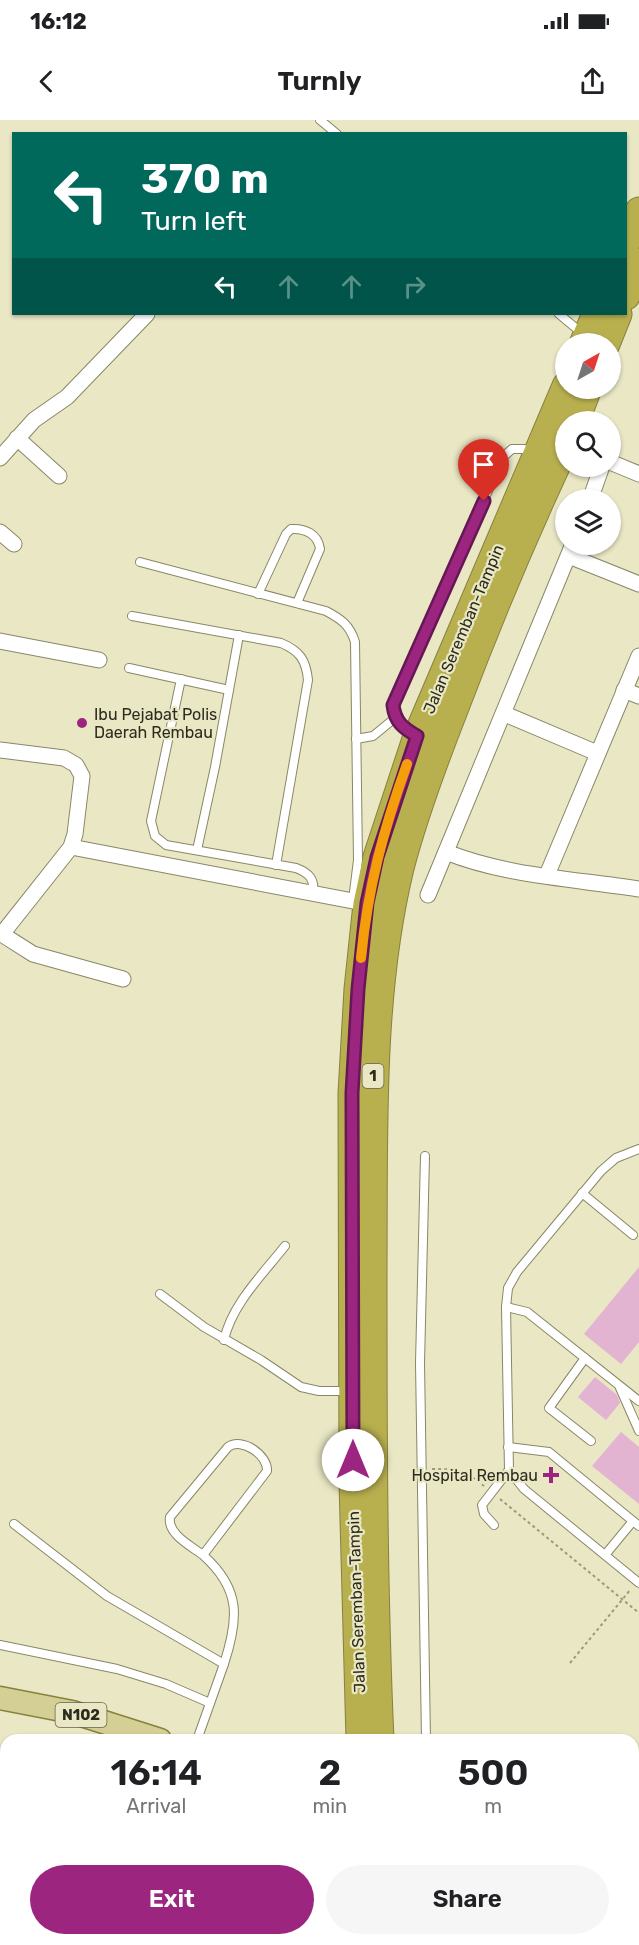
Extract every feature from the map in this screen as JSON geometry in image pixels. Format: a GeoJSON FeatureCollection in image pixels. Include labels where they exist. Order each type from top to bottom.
{"type":"FeatureCollection","features":[{"type":"Feature","properties":{"kind":"highway"},"geometry":{"type":"LineString","coordinates":[[627,241],[639,211]]}},
{"type":"Feature","properties":{"kind":"highway"},"geometry":{"type":"LineString","coordinates":[[627,293],[639,262]]}},
{"type":"Feature","properties":{"kind":"highway"},"geometry":{"type":"LineString","coordinates":[[594,333],[617,315]]}},
{"type":"Feature","properties":{"kind":"highway","name":"Jalan Seremban-Tampin"},"geometry":{"type":"LineString","coordinates":[[360,1734],[352,1392],[352,1093],[358,989],[377,857],[417,736],[560,399]]}},
{"type":"Feature","properties":{"kind":"highway","name":"Jalan Seremban-Tampin"},"geometry":{"type":"LineString","coordinates":[[380,1734],[375,1612],[371,904],[401,867],[430,771],[474,657],[555,470]]}},
{"type":"Feature","properties":{"kind":"main road","name":"N102"},"geometry":{"type":"LineString","coordinates":[[0,1698],[72,1712],[141,1734]]}},
{"type":"Feature","properties":{"kind":"street"},"geometry":{"type":"LineString","coordinates":[[0,458],[34,420],[67,397],[146,315]]}},
{"type":"Feature","properties":{"kind":"street"},"geometry":{"type":"LineString","coordinates":[[17,438],[58,476]]}},
{"type":"Feature","properties":{"kind":"street"},"geometry":{"type":"LineString","coordinates":[[621,467],[639,474]]}},
{"type":"Feature","properties":{"kind":"street"},"geometry":{"type":"LineString","coordinates":[[0,532],[14,544]]}},
{"type":"Feature","properties":{"kind":"street"},"geometry":{"type":"LineString","coordinates":[[428,895],[569,555]]}},
{"type":"Feature","properties":{"kind":"street"},"geometry":{"type":"LineString","coordinates":[[581,555],[639,584]]}},
{"type":"Feature","properties":{"kind":"street"},"geometry":{"type":"LineString","coordinates":[[0,641],[99,660]]}},
{"type":"Feature","properties":{"kind":"street"},"geometry":{"type":"LineString","coordinates":[[547,875],[639,656]]}},
{"type":"Feature","properties":{"kind":"street"},"geometry":{"type":"LineString","coordinates":[[624,690],[639,696]]}},
{"type":"Feature","properties":{"kind":"street"},"geometry":{"type":"LineString","coordinates":[[505,714],[597,753]]}},
{"type":"Feature","properties":{"kind":"street"},"geometry":{"type":"LineString","coordinates":[[0,750],[64,758],[76,765],[82,776],[75,834],[70,847],[1,933],[33,954],[123,980]]}},
{"type":"Feature","properties":{"kind":"street"},"geometry":{"type":"LineString","coordinates":[[70,847],[371,904]]}},
{"type":"Feature","properties":{"kind":"street"},"geometry":{"type":"LineString","coordinates":[[446,852],[467,860],[639,890]]}},
{"type":"Feature","properties":{"kind":"lane"},"geometry":{"type":"LineString","coordinates":[[320,120],[335,132]]}},
{"type":"Feature","properties":{"kind":"lane"},"geometry":{"type":"LineString","coordinates":[[561,315],[591,333]]}},
{"type":"Feature","properties":{"kind":"lane"},"geometry":{"type":"LineString","coordinates":[[417,736],[405,730],[395,718],[393,705],[502,458],[512,449],[524,449],[537,454]]}},
{"type":"Feature","properties":{"kind":"lane"},"geometry":{"type":"LineString","coordinates":[[258,594],[286,534],[291,529],[299,528],[314,535],[319,541],[320,549],[297,603]]}},
{"type":"Feature","properties":{"kind":"lane"},"geometry":{"type":"LineString","coordinates":[[140,562],[326,611],[338,617],[352,632],[355,642],[358,860],[371,904]]}},
{"type":"Feature","properties":{"kind":"lane"},"geometry":{"type":"LineString","coordinates":[[132,616],[239,635],[291,647],[301,654],[306,665],[308,680],[276,865]]}},
{"type":"Feature","properties":{"kind":"lane"},"geometry":{"type":"LineString","coordinates":[[197,850],[239,635]]}},
{"type":"Feature","properties":{"kind":"lane"},"geometry":{"type":"LineString","coordinates":[[129,668],[229,690]]}},
{"type":"Feature","properties":{"kind":"lane"},"geometry":{"type":"LineString","coordinates":[[181,679],[151,821],[155,836],[166,845],[296,868],[310,875],[313,882],[313,894]]}},
{"type":"Feature","properties":{"kind":"lane"},"geometry":{"type":"LineString","coordinates":[[356,739],[373,736],[395,718]]}},
{"type":"Feature","properties":{"kind":"lane"},"geometry":{"type":"LineString","coordinates":[[638,1582],[524,1489],[509,1470],[507,1307],[508,1288],[517,1272],[582,1193],[616,1158],[639,1149]]}},
{"type":"Feature","properties":{"kind":"lane"},"geometry":{"type":"LineString","coordinates":[[425,1156],[420,1363],[426,1734]]}},
{"type":"Feature","properties":{"kind":"lane"},"geometry":{"type":"LineString","coordinates":[[582,1193],[633,1235]]}},
{"type":"Feature","properties":{"kind":"lane"},"geometry":{"type":"LineString","coordinates":[[224,1340],[234,1313],[285,1246]]}},
{"type":"Feature","properties":{"kind":"lane"},"geometry":{"type":"LineString","coordinates":[[160,1294],[224,1340],[261,1360],[301,1387],[320,1391],[352,1392]]}},
{"type":"Feature","properties":{"kind":"lane"},"geometry":{"type":"LineString","coordinates":[[507,1307],[527,1312],[639,1401]]}},
{"type":"Feature","properties":{"kind":"lane"},"geometry":{"type":"LineString","coordinates":[[585,1358],[549,1408],[591,1441]]}},
{"type":"Feature","properties":{"kind":"lane"},"geometry":{"type":"LineString","coordinates":[[620,1386],[639,1431]]}},
{"type":"Feature","properties":{"kind":"lane"},"geometry":{"type":"LineString","coordinates":[[199,1734],[230,1645],[235,1616],[234,1600],[231,1589],[216,1567],[170,1527],[170,1517],[228,1447],[237,1443],[242,1444],[263,1458],[267,1472],[203,1555]]}},
{"type":"Feature","properties":{"kind":"lane"},"geometry":{"type":"LineString","coordinates":[[508,1447],[549,1452],[636,1524],[605,1555]]}},
{"type":"Feature","properties":{"kind":"lane"},"geometry":{"type":"LineString","coordinates":[[494,1525],[484,1514],[482,1505],[509,1470]]}},
{"type":"Feature","properties":{"kind":"lane"},"geometry":{"type":"LineString","coordinates":[[14,1524],[107,1596],[224,1664]]}},
{"type":"Feature","properties":{"kind":"lane"},"geometry":{"type":"LineString","coordinates":[[0,1645],[127,1672],[166,1684],[210,1703]]}},
{"type":"Feature","properties":{"kind":"path"},"geometry":{"type":"LineString","coordinates":[[422,1469],[458,1469],[469,1473],[639,1613]]}},
{"type":"Feature","properties":{"kind":"path"},"geometry":{"type":"LineString","coordinates":[[570,1663],[638,1582]]}},
{"type":"Feature","properties":{"kind":"building"},"geometry":{"type":"Polygon","coordinates":[[[639,1267],[639,1342],[621,1364],[584,1334],[639,1267]]]}},
{"type":"Feature","properties":{"kind":"building"},"geometry":{"type":"Polygon","coordinates":[[[595,1377],[617,1395],[620,1403],[606,1420],[578,1397],[595,1377]]]}},
{"type":"Feature","properties":{"kind":"building"},"geometry":{"type":"Polygon","coordinates":[[[621,1432],[639,1447],[639,1504],[592,1466],[621,1432]]]}},
{"type":"Feature","properties":{"kind":"slow traffic"},"geometry":{"type":"LineString","coordinates":[[361,958],[367,903],[377,857],[407,764]]}},
{"type":"Feature","properties":{"kind":"place","name":"Ibu Pejabat Polis Daerah Rembau"},"geometry":{"type":"Point","coordinates":[82,723]}},
{"type":"Feature","properties":{"kind":"place","name":"Hospital Rembau"},"geometry":{"type":"Point","coordinates":[551,1475]}},
{"type":"Feature","properties":{"kind":"route"},"geometry":{"type":"LineString","coordinates":[[353,1460],[352,1093],[358,989],[367,903],[377,857],[417,736],[405,730],[395,718],[393,705],[484,501]]}}]}
